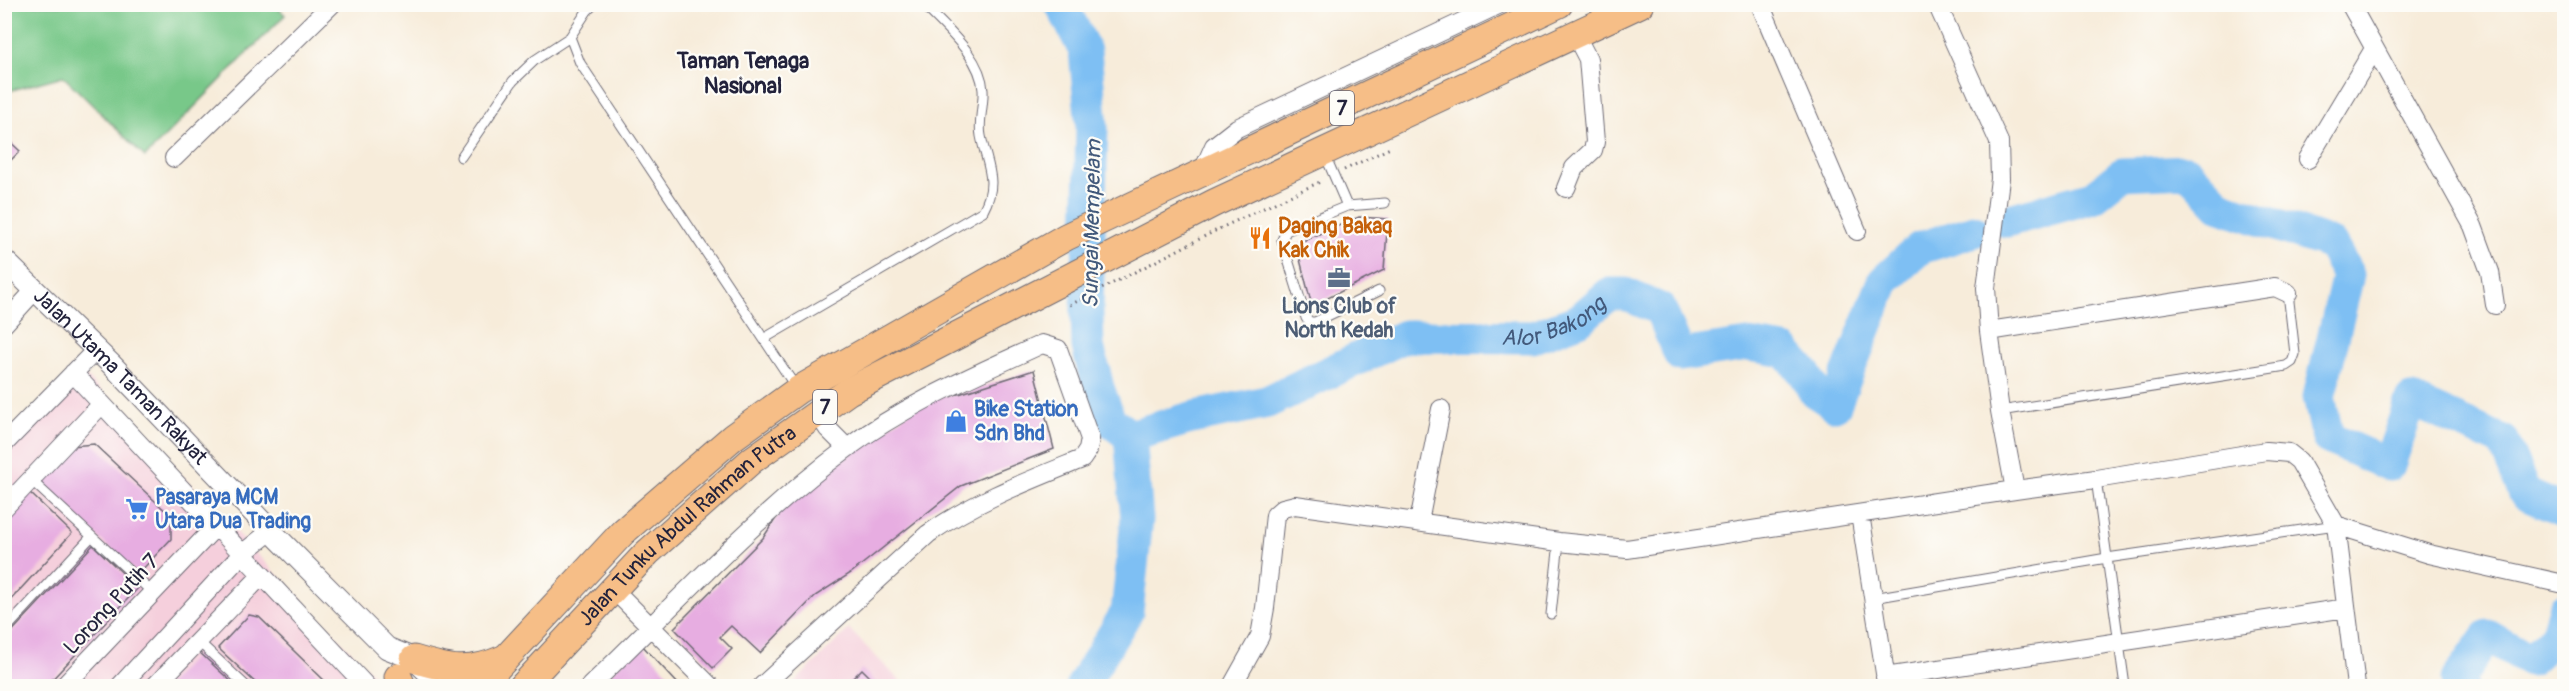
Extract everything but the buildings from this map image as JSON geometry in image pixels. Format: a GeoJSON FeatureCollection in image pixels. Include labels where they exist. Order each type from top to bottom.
{"type":"FeatureCollection","features":[{"type":"Feature","properties":{"kind":"main road","name":"Jalan Tunku Abdul Rahman Putra"},"geometry":{"type":"LineString","coordinates":[[480,687],[503,659],[623,532],[733,437],[798,390],[1066,237],[1559,4]]}},
{"type":"Feature","properties":{"kind":"main road","name":"Jalan Tunku Abdul Rahman Putra"},"geometry":{"type":"LineString","coordinates":[[523,687],[612,588],[647,553],[752,460],[849,391],[1214,203],[1329,163],[1575,34],[1640,4]]}},
{"type":"Feature","properties":{"kind":"main road"},"geometry":{"type":"LineString","coordinates":[[405,677],[483,668],[503,659]]}},
{"type":"Feature","properties":{"kind":"street"},"geometry":{"type":"LineString","coordinates":[[1202,173],[1214,146],[1237,128],[1500,4]]}},
{"type":"Feature","properties":{"kind":"street"},"geometry":{"type":"LineString","coordinates":[[1760,4],[1857,231]]}},
{"type":"Feature","properties":{"kind":"street"},"geometry":{"type":"LineString","coordinates":[[1937,4],[1999,142],[2000,179],[1986,288],[2000,411],[2015,490]]}},
{"type":"Feature","properties":{"kind":"street"},"geometry":{"type":"LineString","coordinates":[[2350,4],[2474,226],[2490,272],[2495,305]]}},
{"type":"Feature","properties":{"kind":"street"},"geometry":{"type":"LineString","coordinates":[[174,158],[328,6]]}},
{"type":"Feature","properties":{"kind":"street"},"geometry":{"type":"LineString","coordinates":[[1566,188],[1574,168],[1593,150],[1594,142],[1588,59],[1575,34]]}},
{"type":"Feature","properties":{"kind":"street"},"geometry":{"type":"LineString","coordinates":[[2308,159],[2374,49]]}},
{"type":"Feature","properties":{"kind":"street","name":"Jalan Utama Taman Rakyat"},"geometry":{"type":"LineString","coordinates":[[4,260],[97,349],[271,531],[387,648],[405,677],[442,687]]}},
{"type":"Feature","properties":{"kind":"street"},"geometry":{"type":"LineString","coordinates":[[1989,330],[2275,287],[2288,293]]}},
{"type":"Feature","properties":{"kind":"street"},"geometry":{"type":"LineString","coordinates":[[6,318],[35,290]]}},
{"type":"Feature","properties":{"kind":"street"},"geometry":{"type":"LineString","coordinates":[[590,687],[762,518],[847,448],[927,397],[1042,344],[1058,349],[1090,439],[1088,450],[1082,459],[987,498],[956,514],[928,534],[762,687]]}},
{"type":"Feature","properties":{"kind":"street"},"geometry":{"type":"LineString","coordinates":[[4,444],[97,349]]}},
{"type":"Feature","properties":{"kind":"street"},"geometry":{"type":"LineString","coordinates":[[73,373],[366,687]]}},
{"type":"Feature","properties":{"kind":"street"},"geometry":{"type":"LineString","coordinates":[[4,508],[101,405]]}},
{"type":"Feature","properties":{"kind":"street"},"geometry":{"type":"LineString","coordinates":[[1419,522],[1441,409]]}},
{"type":"Feature","properties":{"kind":"street"},"geometry":{"type":"LineString","coordinates":[[817,412],[828,429],[847,448]]}},
{"type":"Feature","properties":{"kind":"street"},"geometry":{"type":"LineString","coordinates":[[1232,687],[1237,673],[1260,636],[1275,515],[1283,508],[1295,505],[1559,542],[1628,549],[2278,450],[2289,453],[2300,461],[2336,525],[2356,687]]}},
{"type":"Feature","properties":{"kind":"street"},"geometry":{"type":"LineString","coordinates":[[1860,514],[1886,682],[2120,642],[2346,608]]}},
{"type":"Feature","properties":{"kind":"street"},"geometry":{"type":"LineString","coordinates":[[2336,525],[2429,554],[2561,583]]}},
{"type":"Feature","properties":{"kind":"street","name":"Lorong Putih 7"},"geometry":{"type":"LineString","coordinates":[[64,687],[216,526]]}},
{"type":"Feature","properties":{"kind":"street"},"geometry":{"type":"LineString","coordinates":[[120,687],[242,554],[271,531]]}},
{"type":"Feature","properties":{"kind":"street"},"geometry":{"type":"LineString","coordinates":[[155,687],[262,575]]}},
{"type":"Feature","properties":{"kind":"street"},"geometry":{"type":"LineString","coordinates":[[612,588],[710,687]]}},
{"type":"Feature","properties":{"kind":"lane"},"geometry":{"type":"LineString","coordinates":[[460,157],[513,81],[535,60],[570,37],[594,4]]}},
{"type":"Feature","properties":{"kind":"lane"},"geometry":{"type":"LineString","coordinates":[[765,338],[983,211],[990,198],[993,183],[980,129],[984,106],[983,87],[971,57],[923,4]]}},
{"type":"Feature","properties":{"kind":"lane"},"geometry":{"type":"LineString","coordinates":[[570,37],[580,63],[798,390]]}},
{"type":"Feature","properties":{"kind":"lane"},"geometry":{"type":"LineString","coordinates":[[1329,163],[1347,206]]}},
{"type":"Feature","properties":{"kind":"lane"},"geometry":{"type":"LineString","coordinates":[[1379,291],[1315,322],[1310,322],[1306,318],[1282,240],[1286,231],[1347,206],[1385,203]]}},
{"type":"Feature","properties":{"kind":"lane"},"geometry":{"type":"LineString","coordinates":[[2000,411],[2286,366],[2292,362],[2295,354],[2288,293]]}},
{"type":"Feature","properties":{"kind":"lane"},"geometry":{"type":"LineString","coordinates":[[2096,479],[2125,687]]}},
{"type":"Feature","properties":{"kind":"lane"},"geometry":{"type":"LineString","coordinates":[[31,480],[153,593]]}},
{"type":"Feature","properties":{"kind":"lane"},"geometry":{"type":"LineString","coordinates":[[1873,598],[2107,558],[2336,525]]}},
{"type":"Feature","properties":{"kind":"lane"},"geometry":{"type":"LineString","coordinates":[[4,631],[92,537]]}},
{"type":"Feature","properties":{"kind":"lane"},"geometry":{"type":"LineString","coordinates":[[1551,614],[1559,542]]}},
{"type":"Feature","properties":{"kind":"lane"},"geometry":{"type":"LineString","coordinates":[[198,641],[246,687]]}},
{"type":"Feature","properties":{"kind":"path"},"geometry":{"type":"LineString","coordinates":[[1067,306],[1225,226],[1329,163],[1394,146]]}},
{"type":"Feature","properties":{"kind":"shaded area"},"geometry":{"type":"Polygon","coordinates":[[[82,372],[384,686],[5,686],[4,452],[82,372]]]}},
{"type":"Feature","properties":{"kind":"shaded area"},"geometry":{"type":"Polygon","coordinates":[[[849,629],[905,686],[791,686],[849,629]]]}},
{"type":"Feature","properties":{"kind":"green space"},"geometry":{"type":"Polygon","coordinates":[[[5,5],[275,5],[285,15],[145,157],[63,76],[5,92],[5,5]]]}},
{"type":"Feature","properties":{"kind":"waterway","name":"Sungai Mempelam"},"geometry":{"type":"LineString","coordinates":[[1061,4],[1085,51],[1092,127],[1088,346],[1098,388],[1110,421],[1130,436]]}},
{"type":"Feature","properties":{"kind":"waterway","name":"Alor Bakong"},"geometry":{"type":"LineString","coordinates":[[2006,221],[2093,197],[2122,174],[2187,171],[2220,206],[2331,244],[2348,275],[2319,397],[2328,438],[2389,465],[2411,400],[2503,441],[2525,494],[2564,511]]}},
{"type":"Feature","properties":{"kind":"waterway","name":"Alor Bakong"},"geometry":{"type":"LineString","coordinates":[[1130,436],[1191,418],[1267,402],[1405,336],[1533,337],[1579,320],[1609,294],[1625,294],[1660,309],[1680,355],[1748,345],[1785,351],[1805,374],[1815,392],[1835,405],[1884,281],[1920,248],[1974,231]]}},
{"type":"Feature","properties":{"kind":"waterway"},"geometry":{"type":"LineString","coordinates":[[1082,686],[1127,612],[1137,519],[1130,436]]}},
{"type":"Feature","properties":{"kind":"waterway","name":"Alor Bakong"},"geometry":{"type":"LineString","coordinates":[[2461,686],[2457,680],[2488,636],[2530,660],[2556,636],[2564,609]]}},
{"type":"Feature","properties":{"kind":"place","name":"Daging Bakaq Kak Chik"},"geometry":{"type":"Point","coordinates":[1260,238]}},
{"type":"Feature","properties":{"kind":"place","name":"Lions Club of North Kedah"},"geometry":{"type":"Point","coordinates":[1339,278]}},
{"type":"Feature","properties":{"kind":"place","name":"Bike Station Sdn Bhd"},"geometry":{"type":"Point","coordinates":[956,421]}},
{"type":"Feature","properties":{"kind":"place","name":"Pasaraya MCM Utara Dua Trading"},"geometry":{"type":"Point","coordinates":[137,509]}},
{"type":"Feature","properties":{"kind":"district","name":"Taman Tenaga Nasional"},"geometry":{"type":"Point","coordinates":[743,72]}}]}
